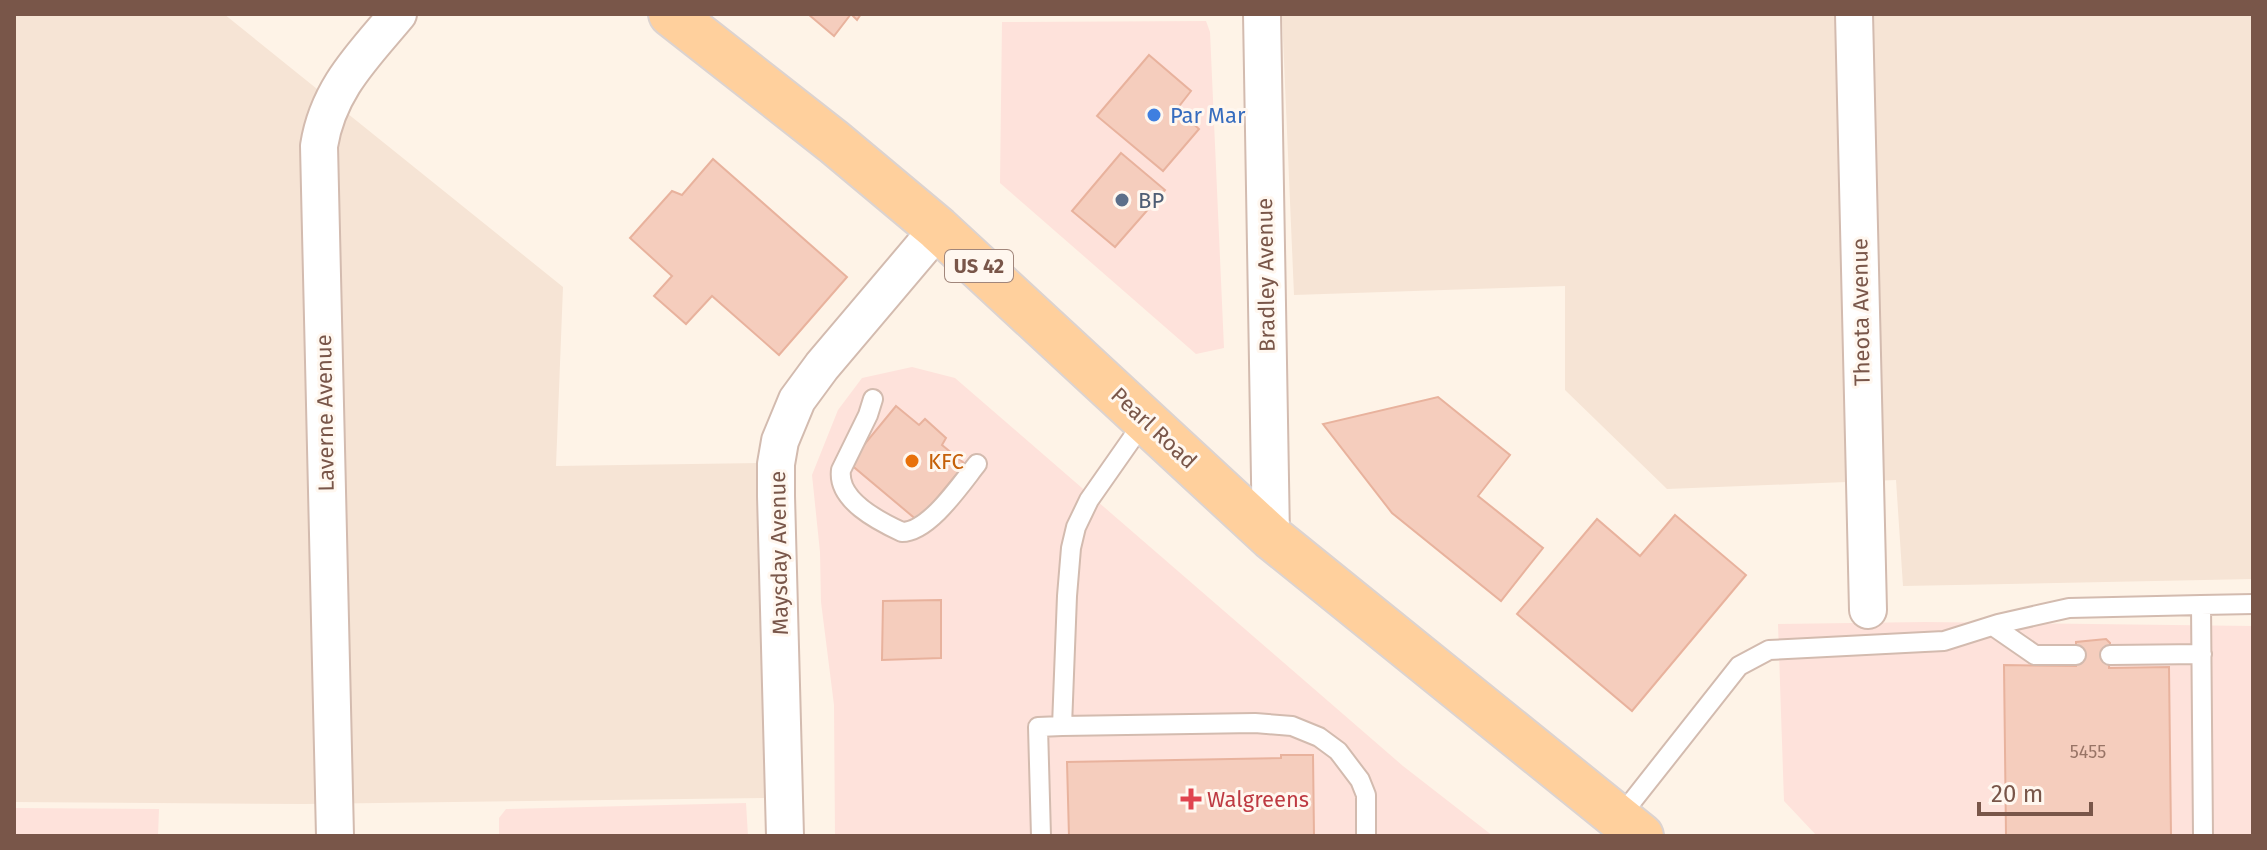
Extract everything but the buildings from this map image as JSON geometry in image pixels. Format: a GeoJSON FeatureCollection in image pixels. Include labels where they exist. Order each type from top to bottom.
{"type":"FeatureCollection","features":[{"type":"Feature","properties":{"kind":"main road","name":"Pearl Road"},"geometry":{"type":"LineString","coordinates":[[671,14],[834,142],[938,229],[1271,537],[1630,827]]}},
{"type":"Feature","properties":{"kind":"street","name":"Laverne Avenue"},"geometry":{"type":"LineString","coordinates":[[335,836],[319,146],[329,106],[338,88],[398,14]]}},
{"type":"Feature","properties":{"kind":"street","name":"Bradley Avenue"},"geometry":{"type":"LineString","coordinates":[[1262,14],[1271,537]]}},
{"type":"Feature","properties":{"kind":"street","name":"Theota Avenue"},"geometry":{"type":"LineString","coordinates":[[1854,14],[1868,610]]}},
{"type":"Feature","properties":{"kind":"street","name":"Maysday Avenue"},"geometry":{"type":"LineString","coordinates":[[785,836],[776,496],[780,441],[797,400],[815,373],[938,229]]}},
{"type":"Feature","properties":{"kind":"lane"},"geometry":{"type":"LineString","coordinates":[[873,399],[841,470],[840,479],[841,486],[854,501],[889,526],[902,532],[921,527],[952,496],[977,464]]}},
{"type":"Feature","properties":{"kind":"lane"},"geometry":{"type":"LineString","coordinates":[[1062,726],[1067,596],[1076,527],[1089,500],[1145,420]]}},
{"type":"Feature","properties":{"kind":"lane"},"geometry":{"type":"LineString","coordinates":[[1630,827],[1730,677],[1739,666],[1769,650],[1944,641],[2069,608],[2253,604]]}},
{"type":"Feature","properties":{"kind":"lane"},"geometry":{"type":"LineString","coordinates":[[2201,605],[2203,836]]}},
{"type":"Feature","properties":{"kind":"lane"},"geometry":{"type":"LineString","coordinates":[[1993,626],[2035,655],[2076,655]]}},
{"type":"Feature","properties":{"kind":"lane"},"geometry":{"type":"LineString","coordinates":[[2110,655],[2202,654]]}},
{"type":"Feature","properties":{"kind":"lane"},"geometry":{"type":"LineString","coordinates":[[1041,836],[1038,727],[1255,723],[1292,726],[1319,737],[1338,751],[1360,780],[1366,795],[1366,836]]}},
{"type":"Feature","properties":{"kind":"shaded area"},"geometry":{"type":"Polygon","coordinates":[[[14,14],[224,14],[563,287],[556,466],[760,463],[765,798],[304,804],[14,802],[14,14]]]}},
{"type":"Feature","properties":{"kind":"shaded area"},"geometry":{"type":"Polygon","coordinates":[[[1282,14],[2253,14],[2253,579],[1903,586],[1896,480],[1667,489],[1565,390],[1565,286],[1294,295],[1282,14]]]}},
{"type":"Feature","properties":{"kind":"shaded area"},"geometry":{"type":"Polygon","coordinates":[[[1206,21],[1210,32],[1224,348],[1196,354],[1000,183],[1002,22],[1206,21]]]}},
{"type":"Feature","properties":{"kind":"shaded area"},"geometry":{"type":"Polygon","coordinates":[[[912,367],[955,378],[1403,766],[1493,836],[835,836],[834,705],[821,602],[820,552],[812,475],[838,410],[862,378],[912,367]]]}},
{"type":"Feature","properties":{"kind":"shaded area"},"geometry":{"type":"Polygon","coordinates":[[[1925,622],[2253,626],[2253,836],[1817,836],[1784,801],[1778,624],[1925,622]]]}},
{"type":"Feature","properties":{"kind":"shaded area"},"geometry":{"type":"Polygon","coordinates":[[[746,803],[748,836],[499,836],[499,818],[506,809],[746,803]]]}},
{"type":"Feature","properties":{"kind":"shaded area"},"geometry":{"type":"Polygon","coordinates":[[[14,808],[159,809],[158,836],[14,836],[14,808]]]}},
{"type":"Feature","properties":{"kind":"place","name":"Par Mar"},"geometry":{"type":"Point","coordinates":[1154,115]}},
{"type":"Feature","properties":{"kind":"place","name":"BP"},"geometry":{"type":"Point","coordinates":[1122,200]}},
{"type":"Feature","properties":{"kind":"place","name":"KFC"},"geometry":{"type":"Point","coordinates":[912,461]}},
{"type":"Feature","properties":{"kind":"place","name":"Walgreens"},"geometry":{"type":"Point","coordinates":[1191,799]}}]}
